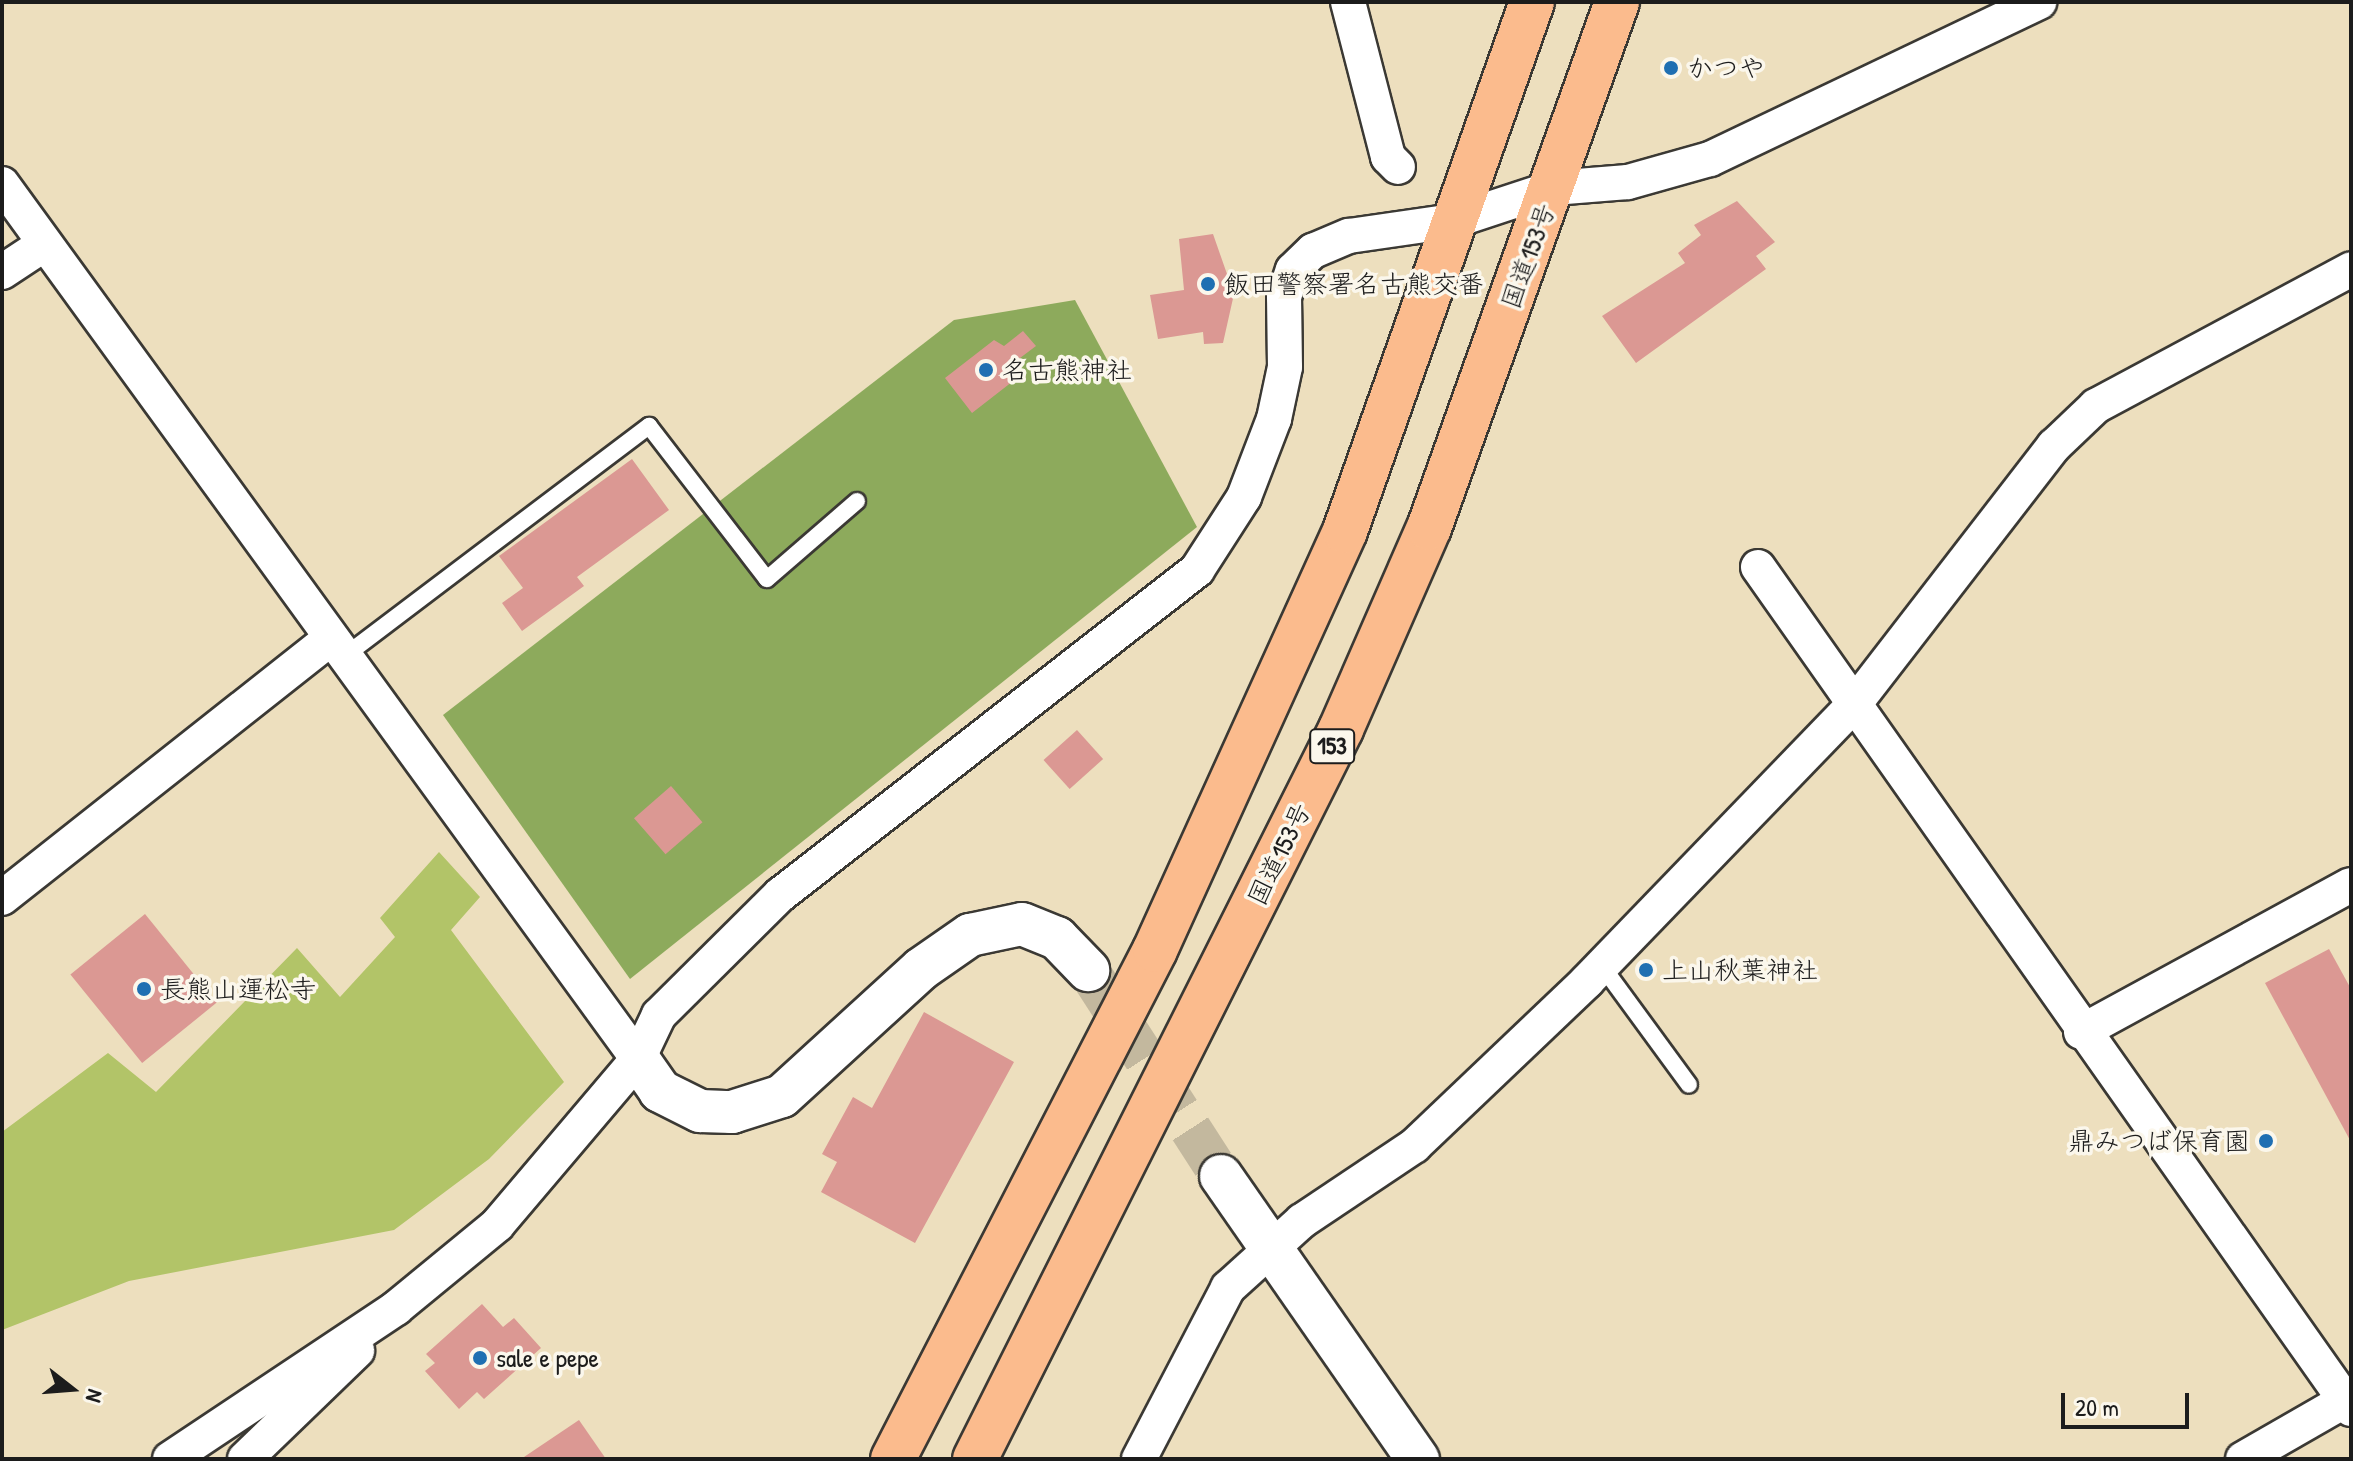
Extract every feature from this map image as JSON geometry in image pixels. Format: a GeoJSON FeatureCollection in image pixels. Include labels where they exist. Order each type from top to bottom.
{"type":"FeatureCollection","features":[{"type":"Feature","properties":{"kind":"highway"},"geometry":{"type":"LineString","coordinates":[[893,1459],[1155,950],[1345,531],[1532,2]]}},
{"type":"Feature","properties":{"kind":"highway","name":"国道153号"},"geometry":{"type":"LineString","coordinates":[[975,1459],[1341,729],[1429,528],[1617,2]]}},
{"type":"Feature","properties":{"kind":"street"},"geometry":{"type":"LineString","coordinates":[[1348,2],[1388,157],[1398,167]]}},
{"type":"Feature","properties":{"kind":"street"},"geometry":{"type":"LineString","coordinates":[[245,1459],[396,1308],[497,1225],[638,1059],[659,1015],[780,895],[1197,570],[1244,497],[1274,419],[1293,270],[1313,251],[1349,236],[1453,221],[1553,188],[1628,182],[1710,159],[2039,2]]}},
{"type":"Feature","properties":{"kind":"street"},"geometry":{"type":"LineString","coordinates":[[2,184],[334,650],[660,1091],[700,1111],[732,1112],[782,1096],[921,969],[970,935],[1022,924],[1057,938],[1088,970]]}},
{"type":"Feature","properties":{"kind":"street"},"geometry":{"type":"LineString","coordinates":[[2,272],[43,245]]}},
{"type":"Feature","properties":{"kind":"street"},"geometry":{"type":"LineString","coordinates":[[1139,1459],[1228,1288],[1268,1252],[1414,1146],[1602,966],[1856,702],[2054,446],[2096,406],[2351,269]]}},
{"type":"Feature","properties":{"kind":"street"},"geometry":{"type":"LineString","coordinates":[[1758,567],[1856,702],[2081,1032],[2349,1402],[2243,1459]]}},
{"type":"Feature","properties":{"kind":"street"},"geometry":{"type":"LineString","coordinates":[[2,898],[334,650]]}},
{"type":"Feature","properties":{"kind":"street"},"geometry":{"type":"LineString","coordinates":[[2081,1032],[2351,885]]}},
{"type":"Feature","properties":{"kind":"street"},"geometry":{"type":"LineString","coordinates":[[1221,1176],[1268,1252],[1418,1459]]}},
{"type":"Feature","properties":{"kind":"street"},"geometry":{"type":"LineString","coordinates":[[170,1459],[396,1308]]}},
{"type":"Feature","properties":{"kind":"lane"},"geometry":{"type":"LineString","coordinates":[[334,650],[649,426],[767,579],[857,501]]}},
{"type":"Feature","properties":{"kind":"lane"},"geometry":{"type":"LineString","coordinates":[[1602,966],[1689,1085]]}},
{"type":"Feature","properties":{"kind":"green space"},"geometry":{"type":"Polygon","coordinates":[[[1075,300],[1197,527],[630,979],[443,715],[954,320],[1075,300]]]}},
{"type":"Feature","properties":{"kind":"green space"},"geometry":{"type":"Polygon","coordinates":[[[439,852],[480,897],[451,930],[564,1082],[489,1159],[394,1230],[129,1281],[2,1330],[2,1132],[108,1053],[156,1092],[297,948],[340,997],[395,937],[380,918],[439,852]]]}},
{"type":"Feature","properties":{"kind":"building"},"geometry":{"type":"Polygon","coordinates":[[[1737,201],[1775,242],[1756,256],[1766,269],[1636,363],[1602,316],[1685,263],[1678,253],[1701,235],[1694,225],[1737,201]]]}},
{"type":"Feature","properties":{"kind":"building","name":"飯田警察署名古熊交番"},"geometry":{"type":"Polygon","coordinates":[[[1213,234],[1234,294],[1223,343],[1204,344],[1203,332],[1158,339],[1150,295],[1184,290],[1179,239],[1213,234]]]}},
{"type":"Feature","properties":{"kind":"building","name":"名古熊神社"},"geometry":{"type":"Polygon","coordinates":[[[1023,331],[1036,346],[1012,364],[1021,375],[972,413],[945,378],[994,340],[1004,346],[1023,331]]]}},
{"type":"Feature","properties":{"kind":"building"},"geometry":{"type":"Polygon","coordinates":[[[632,459],[669,510],[577,577],[584,586],[522,631],[502,603],[523,588],[499,556],[632,459]]]}},
{"type":"Feature","properties":{"kind":"building"},"geometry":{"type":"Polygon","coordinates":[[[1077,730],[1103,759],[1070,789],[1044,760],[1077,730]]]}},
{"type":"Feature","properties":{"kind":"building"},"geometry":{"type":"Polygon","coordinates":[[[671,786],[702,822],[666,854],[634,818],[671,786]]]}},
{"type":"Feature","properties":{"kind":"building","name":"長熊山運松寺"},"geometry":{"type":"Polygon","coordinates":[[[145,914],[217,1003],[142,1063],[70,974],[145,914]]]}},
{"type":"Feature","properties":{"kind":"building"},"geometry":{"type":"Polygon","coordinates":[[[2329,949],[2351,989],[2351,1142],[2265,983],[2329,949]]]}},
{"type":"Feature","properties":{"kind":"building"},"geometry":{"type":"Polygon","coordinates":[[[924,1012],[1014,1062],[915,1243],[821,1192],[837,1162],[822,1154],[853,1097],[872,1108],[924,1012]]]}},
{"type":"Feature","properties":{"kind":"building","name":"sale e pepe"},"geometry":{"type":"Polygon","coordinates":[[[482,1304],[503,1327],[514,1318],[541,1348],[484,1399],[477,1392],[459,1409],[425,1371],[435,1363],[426,1354],[482,1304]]]}},
{"type":"Feature","properties":{"kind":"building"},"geometry":{"type":"Polygon","coordinates":[[[579,1420],[606,1459],[521,1459],[579,1420]]]}},
{"type":"Feature","properties":{"kind":"tunnel"},"geometry":{"type":"LineString","coordinates":[[1088,970],[1221,1176]]}},
{"type":"Feature","properties":{"kind":"place","name":"かつや"},"geometry":{"type":"Point","coordinates":[1671,68]}},
{"type":"Feature","properties":{"kind":"place","name":"飯田警察署名古熊交番"},"geometry":{"type":"Point","coordinates":[1208,284]}},
{"type":"Feature","properties":{"kind":"place","name":"名古熊神社"},"geometry":{"type":"Point","coordinates":[986,370]}},
{"type":"Feature","properties":{"kind":"place","name":"上山秋葉神社"},"geometry":{"type":"Point","coordinates":[1646,970]}},
{"type":"Feature","properties":{"kind":"place","name":"長熊山運松寺"},"geometry":{"type":"Point","coordinates":[144,989]}},
{"type":"Feature","properties":{"kind":"place","name":"鼎みつば保育園"},"geometry":{"type":"Point","coordinates":[2266,1141]}},
{"type":"Feature","properties":{"kind":"place","name":"sale e pepe"},"geometry":{"type":"Point","coordinates":[480,1358]}}]}
